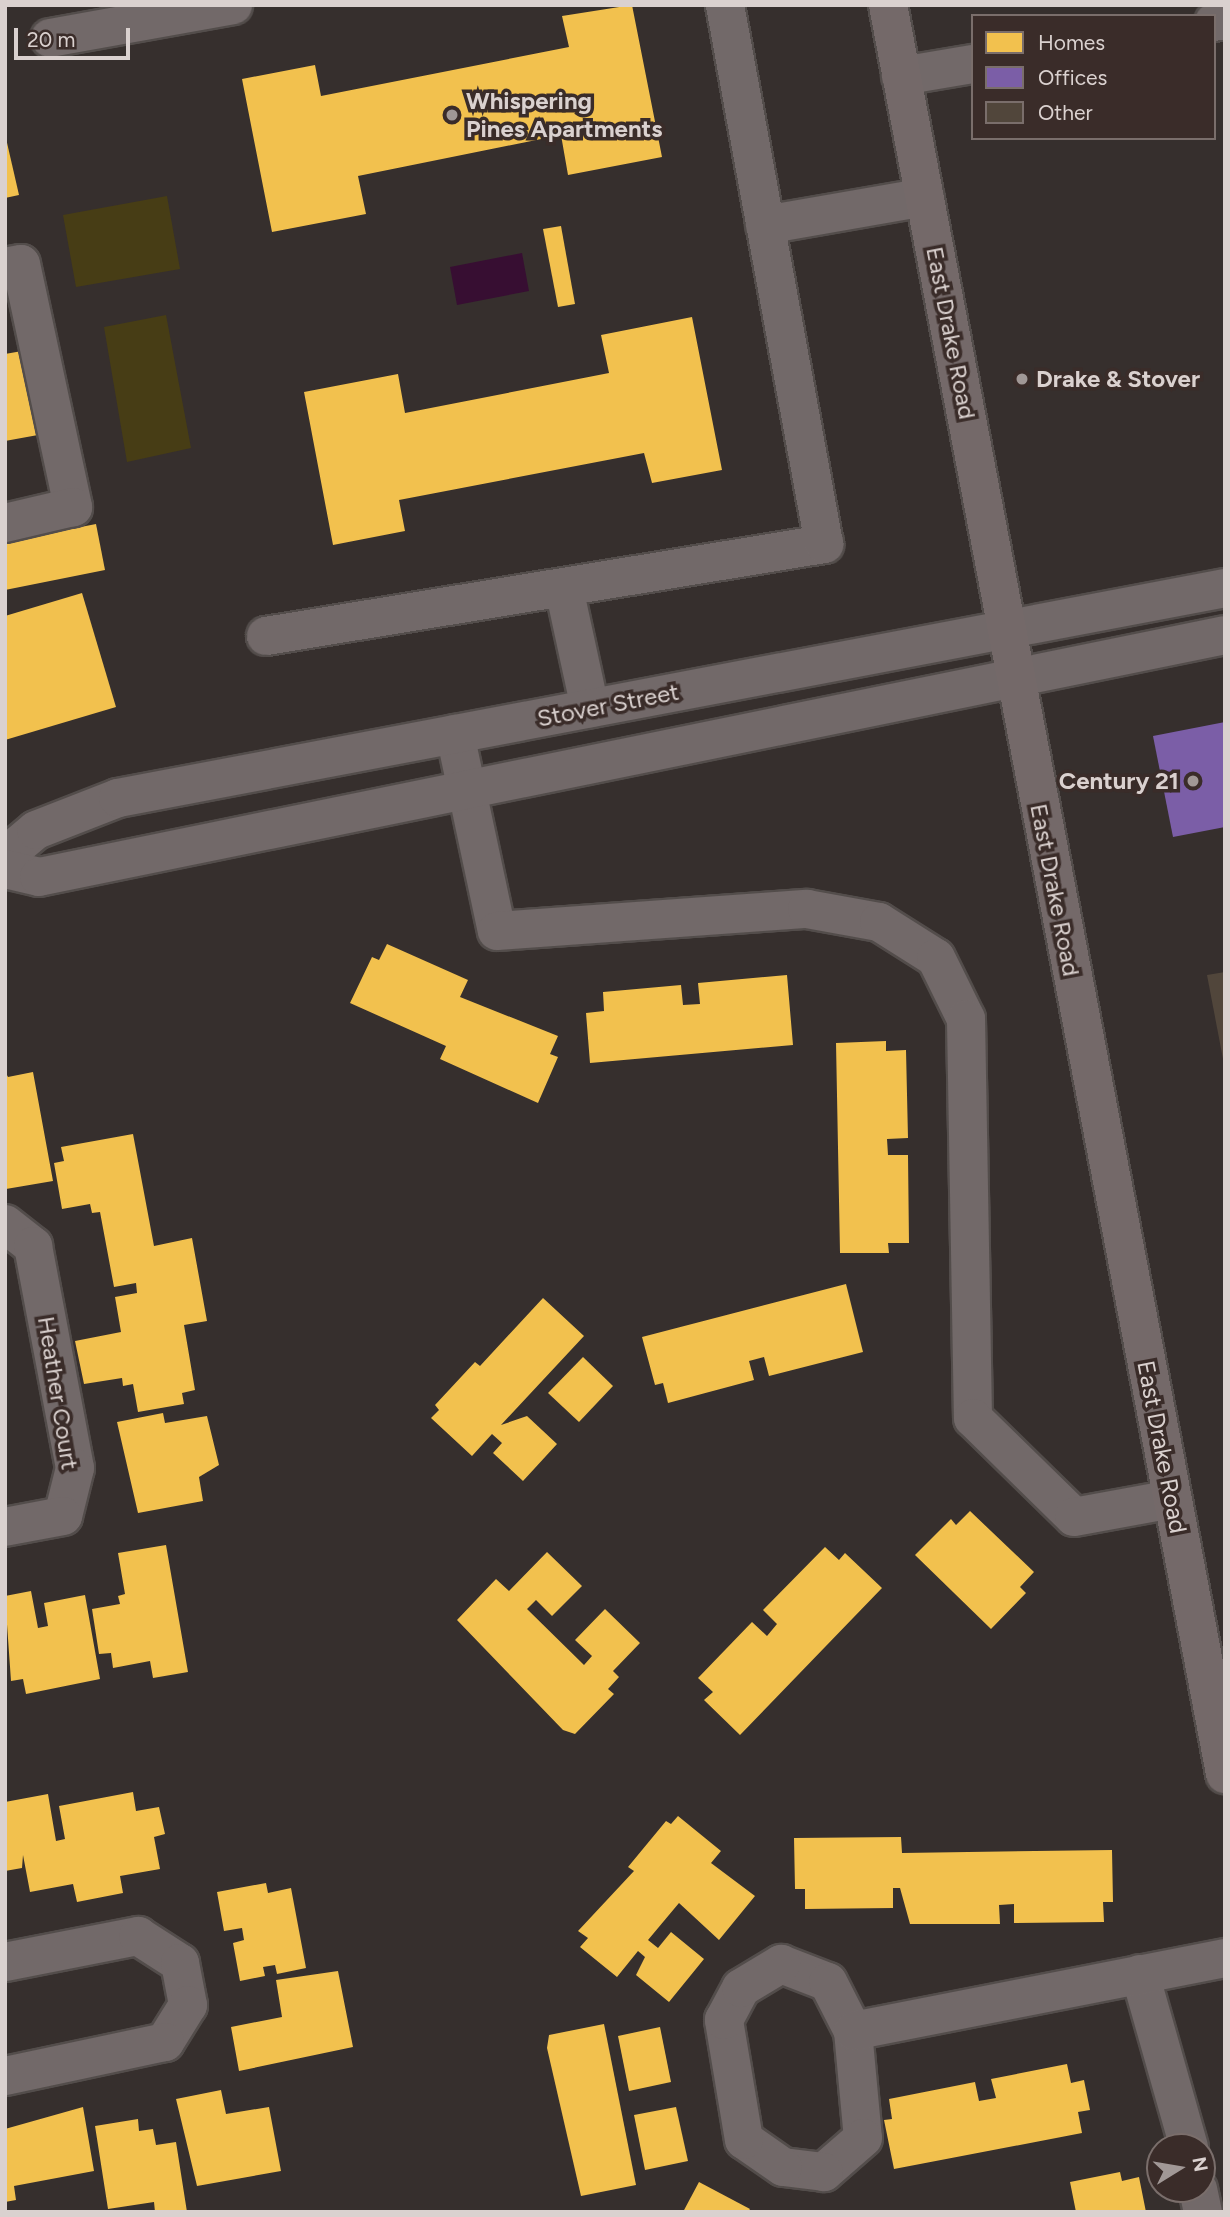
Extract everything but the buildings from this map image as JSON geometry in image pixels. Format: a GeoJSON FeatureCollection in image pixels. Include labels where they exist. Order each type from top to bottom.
{"type":"FeatureCollection","features":[{"type":"Feature","properties":{"kind":"main road","name":"East Drake Road"},"geometry":{"type":"LineString","coordinates":[[888,5],[1225,1774]]}},
{"type":"Feature","properties":{"kind":"street"},"geometry":{"type":"LineString","coordinates":[[50,38],[233,5]]}},
{"type":"Feature","properties":{"kind":"street"},"geometry":{"type":"LineString","coordinates":[[267,636],[824,544],[725,5]]}},
{"type":"Feature","properties":{"kind":"street"},"geometry":{"type":"LineString","coordinates":[[901,76],[971,64]]}},
{"type":"Feature","properties":{"kind":"street"},"geometry":{"type":"LineString","coordinates":[[765,225],[925,197]]}},
{"type":"Feature","properties":{"kind":"street"},"geometry":{"type":"LineString","coordinates":[[5,267],[21,264],[73,507],[5,523]]}},
{"type":"Feature","properties":{"kind":"street"},"geometry":{"type":"LineString","coordinates":[[564,588],[590,708]]}},
{"type":"Feature","properties":{"kind":"street","name":"Stover Street"},"geometry":{"type":"LineString","coordinates":[[5,856],[36,830],[118,798],[1225,588]]}},
{"type":"Feature","properties":{"kind":"street"},"geometry":{"type":"LineString","coordinates":[[5,869],[39,877],[1225,635]]}},
{"type":"Feature","properties":{"kind":"street"},"geometry":{"type":"LineString","coordinates":[[455,734],[497,930],[807,909],[879,922],[936,958],[966,1019],[973,1418],[1074,1517],[1172,1499]]}},
{"type":"Feature","properties":{"kind":"street","name":"Heather Court"},"geometry":{"type":"LineString","coordinates":[[5,1224],[33,1246],[75,1468],[63,1516],[5,1527]]}},
{"type":"Feature","properties":{"kind":"street"},"geometry":{"type":"LineString","coordinates":[[5,1962],[138,1936],[180,1963],[188,2005],[165,2042],[5,2076]]}},
{"type":"Feature","properties":{"kind":"street"},"geometry":{"type":"LineString","coordinates":[[853,2031],[1225,1958]]}},
{"type":"Feature","properties":{"kind":"street"},"geometry":{"type":"LineString","coordinates":[[781,1964],[828,1982],[853,2031],[863,2138],[824,2172],[783,2167],[744,2140],[724,2020],[741,1988],[781,1964]]}},
{"type":"Feature","properties":{"kind":"street"},"geometry":{"type":"LineString","coordinates":[[1140,1975],[1185,2133]]}},
{"type":"Feature","properties":{"kind":"shaded area"},"geometry":{"type":"Polygon","coordinates":[[[167,196],[180,269],[76,287],[63,215],[167,196]]]}},
{"type":"Feature","properties":{"kind":"shaded area"},"geometry":{"type":"Polygon","coordinates":[[[522,253],[529,291],[457,305],[450,267],[522,253]]]}},
{"type":"Feature","properties":{"kind":"shaded area"},"geometry":{"type":"Polygon","coordinates":[[[166,315],[191,448],[127,462],[104,327],[166,315]]]}},
{"type":"Feature","properties":{"kind":"place","name":"Whispering Pines Apartments"},"geometry":{"type":"Point","coordinates":[452,115]}},
{"type":"Feature","properties":{"kind":"place","name":"Drake & Stover"},"geometry":{"type":"Point","coordinates":[1022,379]}},
{"type":"Feature","properties":{"kind":"place","name":"Century 21"},"geometry":{"type":"Point","coordinates":[1193,781]}}]}
